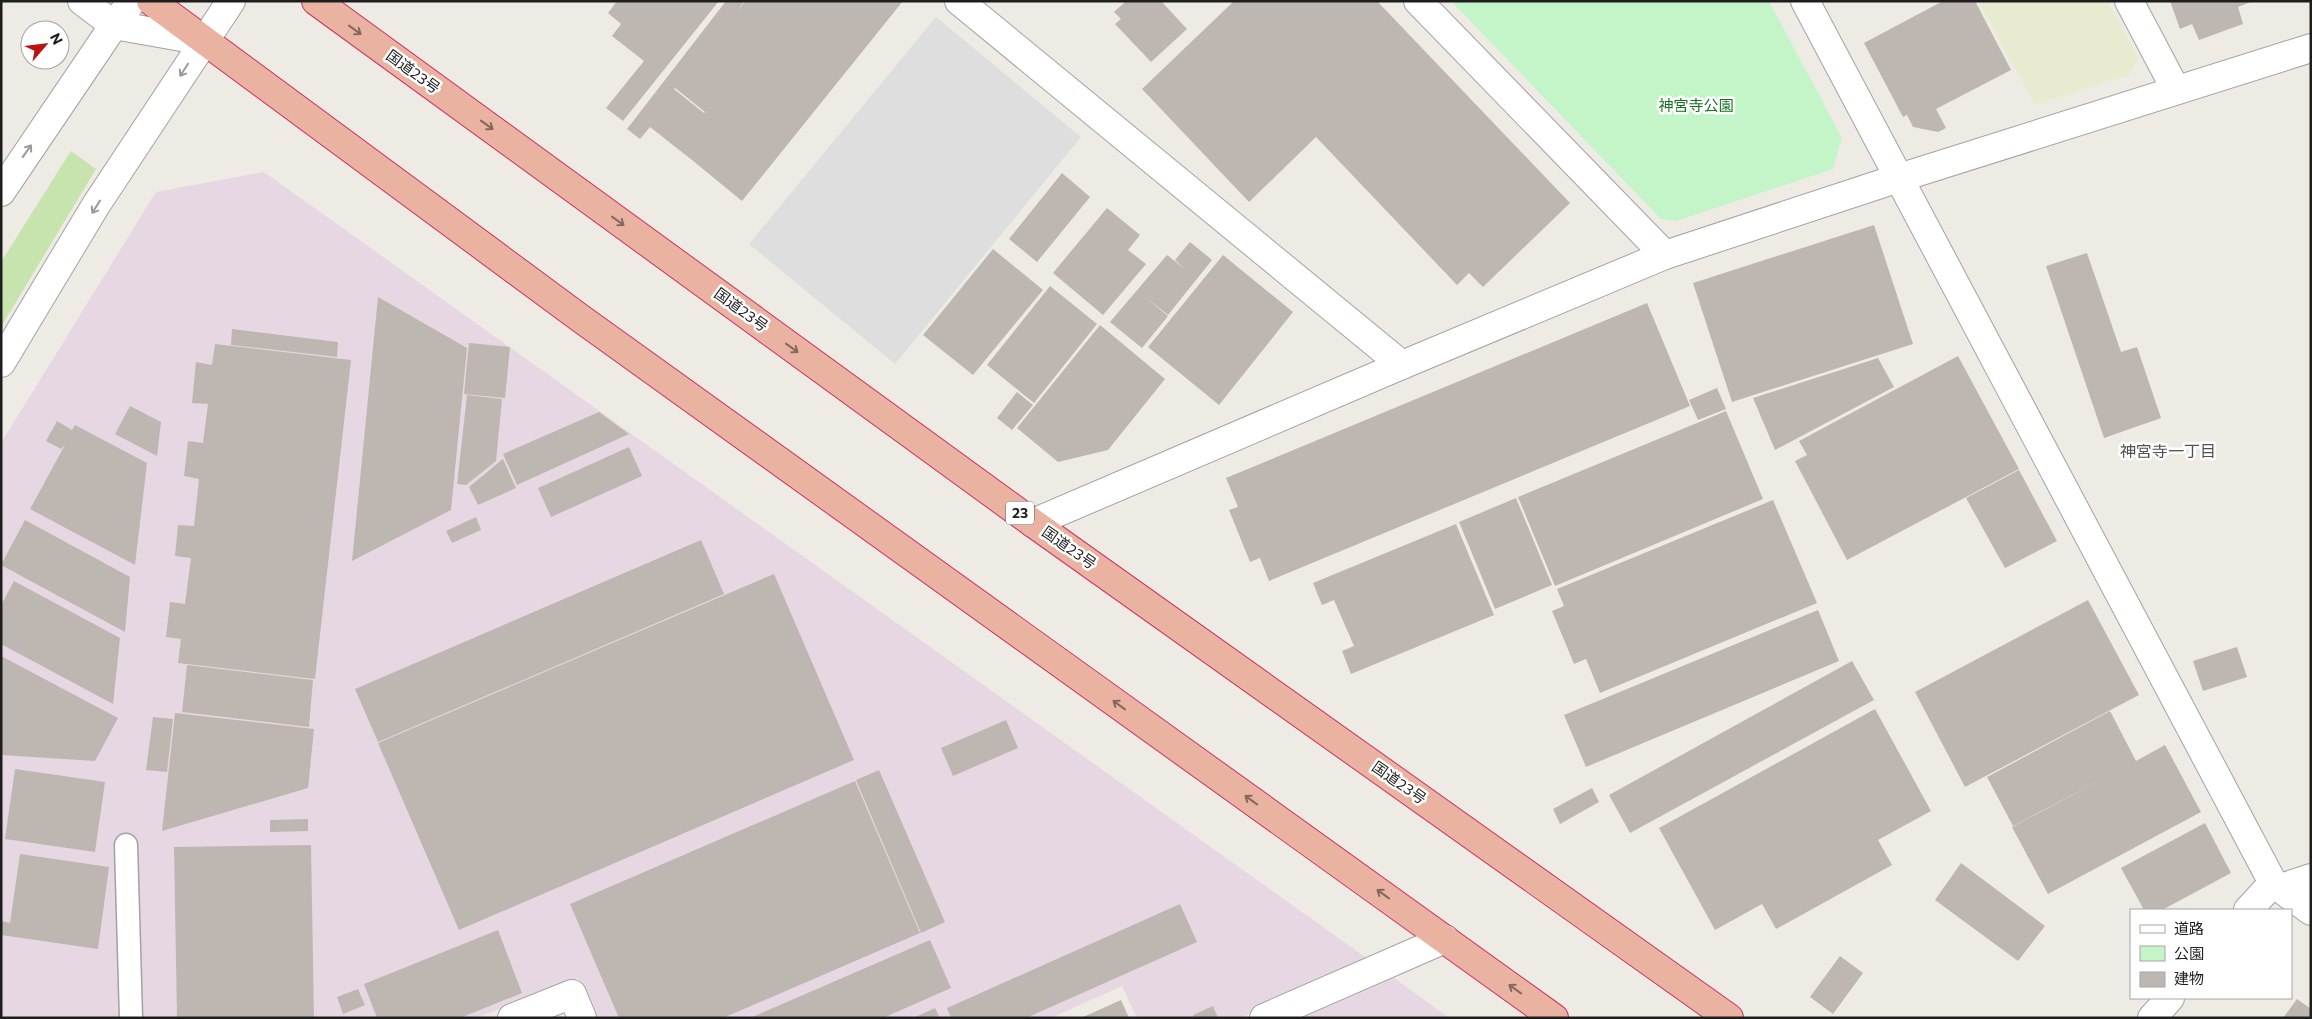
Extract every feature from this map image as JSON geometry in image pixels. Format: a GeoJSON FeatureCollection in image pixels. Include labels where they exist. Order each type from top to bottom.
{"type":"FeatureCollection","features":[{"type":"Feature","properties":{"kind":"highway"},"geometry":{"type":"LineString","coordinates":[[151,1],[580,318],[1554,1018]]}},
{"type":"Feature","properties":{"kind":"highway","name":"国道23号"},"geometry":{"type":"LineString","coordinates":[[316,1],[1033,523],[1729,1018]]}},
{"type":"Feature","properties":{"kind":"street"},"geometry":{"type":"LineString","coordinates":[[82,1],[114,25],[204,41]]}},
{"type":"Feature","properties":{"kind":"street"},"geometry":{"type":"LineString","coordinates":[[1,192],[132,1]]}},
{"type":"Feature","properties":{"kind":"street"},"geometry":{"type":"LineString","coordinates":[[1,363],[96,205],[231,1]]}},
{"type":"Feature","properties":{"kind":"street"},"geometry":{"type":"LineString","coordinates":[[959,1],[1402,365]]}},
{"type":"Feature","properties":{"kind":"street"},"geometry":{"type":"LineString","coordinates":[[1418,1],[1665,255]]}},
{"type":"Feature","properties":{"kind":"street"},"geometry":{"type":"LineString","coordinates":[[1804,1],[2277,886],[2311,911]]}},
{"type":"Feature","properties":{"kind":"street"},"geometry":{"type":"LineString","coordinates":[[2129,1],[2176,90]]}},
{"type":"Feature","properties":{"kind":"street"},"geometry":{"type":"LineString","coordinates":[[1033,523],[1665,255],[1899,178],[2311,48]]}},
{"type":"Feature","properties":{"kind":"street"},"geometry":{"type":"LineString","coordinates":[[2249,909],[2277,886],[2311,878]]}},
{"type":"Feature","properties":{"kind":"street"},"geometry":{"type":"LineString","coordinates":[[1264,1018],[1445,939]]}},
{"type":"Feature","properties":{"kind":"street"},"geometry":{"type":"LineString","coordinates":[[512,1018],[572,994],[582,1018]]}},
{"type":"Feature","properties":{"kind":"street"},"geometry":{"type":"LineString","coordinates":[[2152,1018],[2169,999]]}},
{"type":"Feature","properties":{"kind":"lane"},"geometry":{"type":"LineString","coordinates":[[126,845],[131,1018]]}},
{"type":"Feature","properties":{"kind":"shaded area"},"geometry":{"type":"Polygon","coordinates":[[[936,17],[1081,137],[895,364],[749,244],[936,17]]]}},
{"type":"Feature","properties":{"kind":"shaded area"},"geometry":{"type":"Polygon","coordinates":[[[264,172],[1372,962],[1239,1018],[1137,1018],[1122,986],[1051,1018],[594,1018],[578,978],[476,1018],[1,1018],[1,443],[156,192],[264,172]]]}},
{"type":"Feature","properties":{"kind":"shaded area"},"geometry":{"type":"Polygon","coordinates":[[[1394,978],[1449,1018],[1302,1018],[1394,978]]]}},
{"type":"Feature","properties":{"kind":"green space","name":"神宮寺公園"},"geometry":{"type":"Polygon","coordinates":[[[1451,1],[1769,1],[1842,138],[1833,169],[1676,221],[1661,219],[1451,1]]]}},
{"type":"Feature","properties":{"kind":"green space"},"geometry":{"type":"Polygon","coordinates":[[[1978,1],[2108,1],[2139,59],[2129,75],[2035,105],[1978,1]]]}},
{"type":"Feature","properties":{"kind":"green space"},"geometry":{"type":"Polygon","coordinates":[[[71,151],[96,169],[1,327],[1,262],[71,151]]]}},
{"type":"Feature","properties":{"kind":"building"},"geometry":{"type":"Polygon","coordinates":[[[617,1],[719,1],[623,121],[606,108],[644,61],[612,36],[621,24],[608,13],[617,1]]]}},
{"type":"Feature","properties":{"kind":"building"},"geometry":{"type":"Polygon","coordinates":[[[726,1],[744,1],[737,12],[745,1],[903,1],[742,201],[650,127],[640,139],[627,129],[726,1]],[[675,88],[674,89],[704,113],[675,88]]]}},
{"type":"Feature","properties":{"kind":"building"},"geometry":{"type":"Polygon","coordinates":[[[1126,1],[1161,1],[1187,29],[1151,62],[1115,24],[1121,19],[1114,12],[1126,1]]]}},
{"type":"Feature","properties":{"kind":"building"},"geometry":{"type":"Polygon","coordinates":[[[1234,1],[1377,1],[1570,203],[1483,287],[1469,273],[1457,285],[1316,137],[1249,202],[1142,89],[1234,1]]]}},
{"type":"Feature","properties":{"kind":"building"},"geometry":{"type":"Polygon","coordinates":[[[1943,1],[1975,1],[2011,70],[1936,109],[1946,128],[1938,132],[1913,127],[1907,115],[1903,117],[1864,43],[1943,1]]]}},
{"type":"Feature","properties":{"kind":"building"},"geometry":{"type":"Polygon","coordinates":[[[2170,1],[2253,1],[2238,7],[2243,24],[2199,40],[2192,24],[2180,29],[2170,1]]]}},
{"type":"Feature","properties":{"kind":"building"},"geometry":{"type":"Polygon","coordinates":[[[1062,173],[1090,197],[1037,262],[1009,239],[1062,173]]]}},
{"type":"Feature","properties":{"kind":"building"},"geometry":{"type":"Polygon","coordinates":[[[1107,208],[1140,235],[1128,250],[1146,264],[1103,315],[1053,273],[1107,208]]]}},
{"type":"Feature","properties":{"kind":"building"},"geometry":{"type":"Polygon","coordinates":[[[1874,225],[1913,344],[1732,402],[1693,283],[1874,225]]]}},
{"type":"Feature","properties":{"kind":"building"},"geometry":{"type":"Polygon","coordinates":[[[1190,242],[1212,260],[1168,315],[1144,296],[1168,316],[1142,348],[1110,322],[1167,255],[1185,269],[1175,260],[1190,242]]]}},
{"type":"Feature","properties":{"kind":"building"},"geometry":{"type":"Polygon","coordinates":[[[993,249],[1043,290],[973,375],[923,335],[993,249]]]}},
{"type":"Feature","properties":{"kind":"building"},"geometry":{"type":"Polygon","coordinates":[[[2087,253],[2121,352],[2137,347],[2161,418],[2104,438],[2046,266],[2087,253]]]}},
{"type":"Feature","properties":{"kind":"building"},"geometry":{"type":"Polygon","coordinates":[[[1223,255],[1293,312],[1219,405],[1148,347],[1223,255]]]}},
{"type":"Feature","properties":{"kind":"building"},"geometry":{"type":"Polygon","coordinates":[[[1050,286],[1097,324],[1034,403],[987,365],[1050,286]]]}},
{"type":"Feature","properties":{"kind":"building"},"geometry":{"type":"Polygon","coordinates":[[[378,297],[467,348],[451,510],[352,561],[378,297]]]}},
{"type":"Feature","properties":{"kind":"building"},"geometry":{"type":"Polygon","coordinates":[[[1647,303],[1690,406],[1269,581],[1260,558],[1250,562],[1229,510],[1238,507],[1226,478],[1647,303]]]}},
{"type":"Feature","properties":{"kind":"building"},"geometry":{"type":"Polygon","coordinates":[[[1100,325],[1165,379],[1108,450],[1058,462],[1017,428],[1100,325]]]}},
{"type":"Feature","properties":{"kind":"building"},"geometry":{"type":"Polygon","coordinates":[[[232,329],[338,342],[337,357],[231,345],[232,329]]]}},
{"type":"Feature","properties":{"kind":"building"},"geometry":{"type":"Polygon","coordinates":[[[469,343],[510,347],[505,398],[464,394],[469,343]]]}},
{"type":"Feature","properties":{"kind":"building"},"geometry":{"type":"Polygon","coordinates":[[[215,344],[351,360],[315,679],[178,663],[181,639],[166,637],[170,602],[185,604],[191,558],[175,556],[178,525],[194,526],[199,479],[184,476],[188,441],[203,443],[208,404],[192,403],[196,362],[212,365],[215,344]]]}},
{"type":"Feature","properties":{"kind":"building"},"geometry":{"type":"Polygon","coordinates":[[[1958,356],[2019,469],[1847,560],[1795,461],[1807,455],[1799,441],[1958,356]]]}},
{"type":"Feature","properties":{"kind":"building"},"geometry":{"type":"Polygon","coordinates":[[[1878,358],[1894,387],[1775,450],[1753,398],[1878,358]]]}},
{"type":"Feature","properties":{"kind":"building"},"geometry":{"type":"Polygon","coordinates":[[[1717,388],[1726,409],[1698,420],[1689,400],[1717,388]]]}},
{"type":"Feature","properties":{"kind":"building"},"geometry":{"type":"Polygon","coordinates":[[[1017,392],[1033,405],[1012,430],[997,418],[1017,392]]]}},
{"type":"Feature","properties":{"kind":"building"},"geometry":{"type":"Polygon","coordinates":[[[467,395],[502,399],[496,461],[466,485],[457,484],[467,395]]]}},
{"type":"Feature","properties":{"kind":"building"},"geometry":{"type":"Polygon","coordinates":[[[130,406],[161,422],[157,456],[115,434],[130,406]]]}},
{"type":"Feature","properties":{"kind":"building"},"geometry":{"type":"Polygon","coordinates":[[[1726,411],[1763,499],[1555,586],[1518,497],[1726,411]]]}},
{"type":"Feature","properties":{"kind":"building"},"geometry":{"type":"Polygon","coordinates":[[[599,412],[629,434],[517,485],[503,454],[599,412]]]}},
{"type":"Feature","properties":{"kind":"building"},"geometry":{"type":"Polygon","coordinates":[[[57,421],[72,430],[75,425],[147,463],[135,565],[30,509],[65,445],[61,449],[46,441],[57,421]]]}},
{"type":"Feature","properties":{"kind":"building"},"geometry":{"type":"Polygon","coordinates":[[[629,447],[642,476],[551,517],[538,488],[629,447]]]}},
{"type":"Feature","properties":{"kind":"building"},"geometry":{"type":"Polygon","coordinates":[[[503,459],[516,488],[478,505],[469,487],[503,459]]]}},
{"type":"Feature","properties":{"kind":"building"},"geometry":{"type":"Polygon","coordinates":[[[2019,470],[2057,541],[2005,568],[1966,498],[2019,470]]]}},
{"type":"Feature","properties":{"kind":"building"},"geometry":{"type":"Polygon","coordinates":[[[1516,498],[1552,585],[1495,609],[1459,522],[1516,498]]]}},
{"type":"Feature","properties":{"kind":"building"},"geometry":{"type":"Polygon","coordinates":[[[1773,500],[1817,603],[1600,693],[1586,659],[1574,664],[1552,611],[1564,606],[1557,589],[1773,500]]]}},
{"type":"Feature","properties":{"kind":"building"},"geometry":{"type":"Polygon","coordinates":[[[476,517],[481,530],[452,543],[446,531],[476,517]]]}},
{"type":"Feature","properties":{"kind":"building"},"geometry":{"type":"Polygon","coordinates":[[[25,520],[130,577],[125,632],[1,565],[25,520]]]}},
{"type":"Feature","properties":{"kind":"building"},"geometry":{"type":"Polygon","coordinates":[[[1456,524],[1494,615],[1351,674],[1342,651],[1354,646],[1334,600],[1322,605],[1313,583],[1456,524]]]}},
{"type":"Feature","properties":{"kind":"building"},"geometry":{"type":"Polygon","coordinates":[[[701,540],[724,594],[378,742],[355,689],[701,540]]]}},
{"type":"Feature","properties":{"kind":"building"},"geometry":{"type":"Polygon","coordinates":[[[774,574],[854,760],[459,930],[378,743],[774,574]]]}},
{"type":"Feature","properties":{"kind":"building"},"geometry":{"type":"Polygon","coordinates":[[[14,581],[120,638],[113,704],[1,644],[1,605],[14,581]]]}},
{"type":"Feature","properties":{"kind":"building"},"geometry":{"type":"Polygon","coordinates":[[[2088,600],[2139,695],[1965,787],[1915,692],[2088,600]]]}},
{"type":"Feature","properties":{"kind":"building"},"geometry":{"type":"Polygon","coordinates":[[[1818,610],[1839,661],[1586,767],[1564,715],[1818,610]]]}},
{"type":"Feature","properties":{"kind":"building"},"geometry":{"type":"Polygon","coordinates":[[[2237,647],[2247,677],[2203,691],[2193,661],[2237,647]]]}},
{"type":"Feature","properties":{"kind":"building"},"geometry":{"type":"Polygon","coordinates":[[[1,656],[118,718],[95,761],[1,755],[1,656]]]}},
{"type":"Feature","properties":{"kind":"building"},"geometry":{"type":"Polygon","coordinates":[[[1852,661],[1874,700],[1630,833],[1609,795],[1852,661]]]}},
{"type":"Feature","properties":{"kind":"building"},"geometry":{"type":"Polygon","coordinates":[[[187,665],[313,680],[309,727],[182,712],[187,665]]]}},
{"type":"Feature","properties":{"kind":"building"},"geometry":{"type":"Polygon","coordinates":[[[1875,709],[1931,811],[1878,840],[1892,865],[1776,929],[1762,904],[1715,930],[1659,828],[1875,709]]]}},
{"type":"Feature","properties":{"kind":"building"},"geometry":{"type":"Polygon","coordinates":[[[2110,711],[2136,761],[2165,745],[2201,812],[2048,894],[2012,827],[2110,775],[2013,826],[1987,777],[2110,711]]]}},
{"type":"Feature","properties":{"kind":"building"},"geometry":{"type":"Polygon","coordinates":[[[175,713],[314,729],[308,788],[162,831],[175,713]]]}},
{"type":"Feature","properties":{"kind":"building"},"geometry":{"type":"Polygon","coordinates":[[[153,717],[173,719],[167,772],[146,770],[153,717]]]}},
{"type":"Feature","properties":{"kind":"building"},"geometry":{"type":"Polygon","coordinates":[[[1006,720],[1018,748],[953,776],[941,748],[1006,720]]]}},
{"type":"Feature","properties":{"kind":"building"},"geometry":{"type":"Polygon","coordinates":[[[15,769],[105,782],[95,852],[5,839],[15,769]]]}},
{"type":"Feature","properties":{"kind":"building"},"geometry":{"type":"Polygon","coordinates":[[[879,770],[945,922],[921,933],[856,780],[879,770]]]}},
{"type":"Feature","properties":{"kind":"building"},"geometry":{"type":"Polygon","coordinates":[[[855,781],[920,933],[723,1018],[619,1018],[570,904],[855,781]]]}},
{"type":"Feature","properties":{"kind":"building"},"geometry":{"type":"Polygon","coordinates":[[[1592,788],[1599,802],[1560,824],[1553,809],[1592,788]]]}},
{"type":"Feature","properties":{"kind":"building"},"geometry":{"type":"Polygon","coordinates":[[[308,819],[308,831],[270,832],[270,820],[308,819]]]}},
{"type":"Feature","properties":{"kind":"building"},"geometry":{"type":"Polygon","coordinates":[[[2205,823],[2231,873],[2164,909],[2143,909],[2121,868],[2205,823]]]}},
{"type":"Feature","properties":{"kind":"building"},"geometry":{"type":"Polygon","coordinates":[[[311,845],[314,1018],[177,1018],[174,847],[311,845]]]}},
{"type":"Feature","properties":{"kind":"building"},"geometry":{"type":"Polygon","coordinates":[[[20,854],[109,867],[98,949],[1,935],[1,921],[10,923],[20,854]]]}},
{"type":"Feature","properties":{"kind":"building"},"geometry":{"type":"Polygon","coordinates":[[[1961,863],[2045,926],[2018,961],[1935,900],[1961,863]]]}},
{"type":"Feature","properties":{"kind":"building"},"geometry":{"type":"Polygon","coordinates":[[[1180,904],[1197,942],[1026,1018],[951,1018],[947,1008],[1180,904]]]}},
{"type":"Feature","properties":{"kind":"building"},"geometry":{"type":"Polygon","coordinates":[[[498,930],[522,993],[460,1018],[377,1018],[364,984],[498,930]]]}},
{"type":"Feature","properties":{"kind":"building"},"geometry":{"type":"Polygon","coordinates":[[[930,940],[951,988],[883,1018],[750,1018],[930,940]]]}},
{"type":"Feature","properties":{"kind":"building"},"geometry":{"type":"Polygon","coordinates":[[[1840,956],[1863,973],[1833,1014],[1810,997],[1840,956]]]}},
{"type":"Feature","properties":{"kind":"building"},"geometry":{"type":"Polygon","coordinates":[[[358,989],[365,1005],[343,1014],[337,997],[358,989]]]}},
{"type":"Feature","properties":{"kind":"building"},"geometry":{"type":"Polygon","coordinates":[[[2297,999],[2311,1009],[2311,1018],[2283,1018],[2297,999]]]}},
{"type":"Feature","properties":{"kind":"building"},"geometry":{"type":"Polygon","coordinates":[[[1121,1000],[1129,1018],[1081,1018],[1121,1000]]]}},
{"type":"Feature","properties":{"kind":"building"},"geometry":{"type":"Polygon","coordinates":[[[1213,1006],[1218,1018],[1194,1018],[1193,1015],[1213,1006]]]}},
{"type":"Feature","properties":{"kind":"building"},"geometry":{"type":"Polygon","coordinates":[[[935,1008],[940,1018],[913,1018],[935,1008]]]}},
{"type":"Feature","properties":{"kind":"district","name":"神宮寺一丁目"},"geometry":{"type":"Point","coordinates":[2168,451]}}]}
